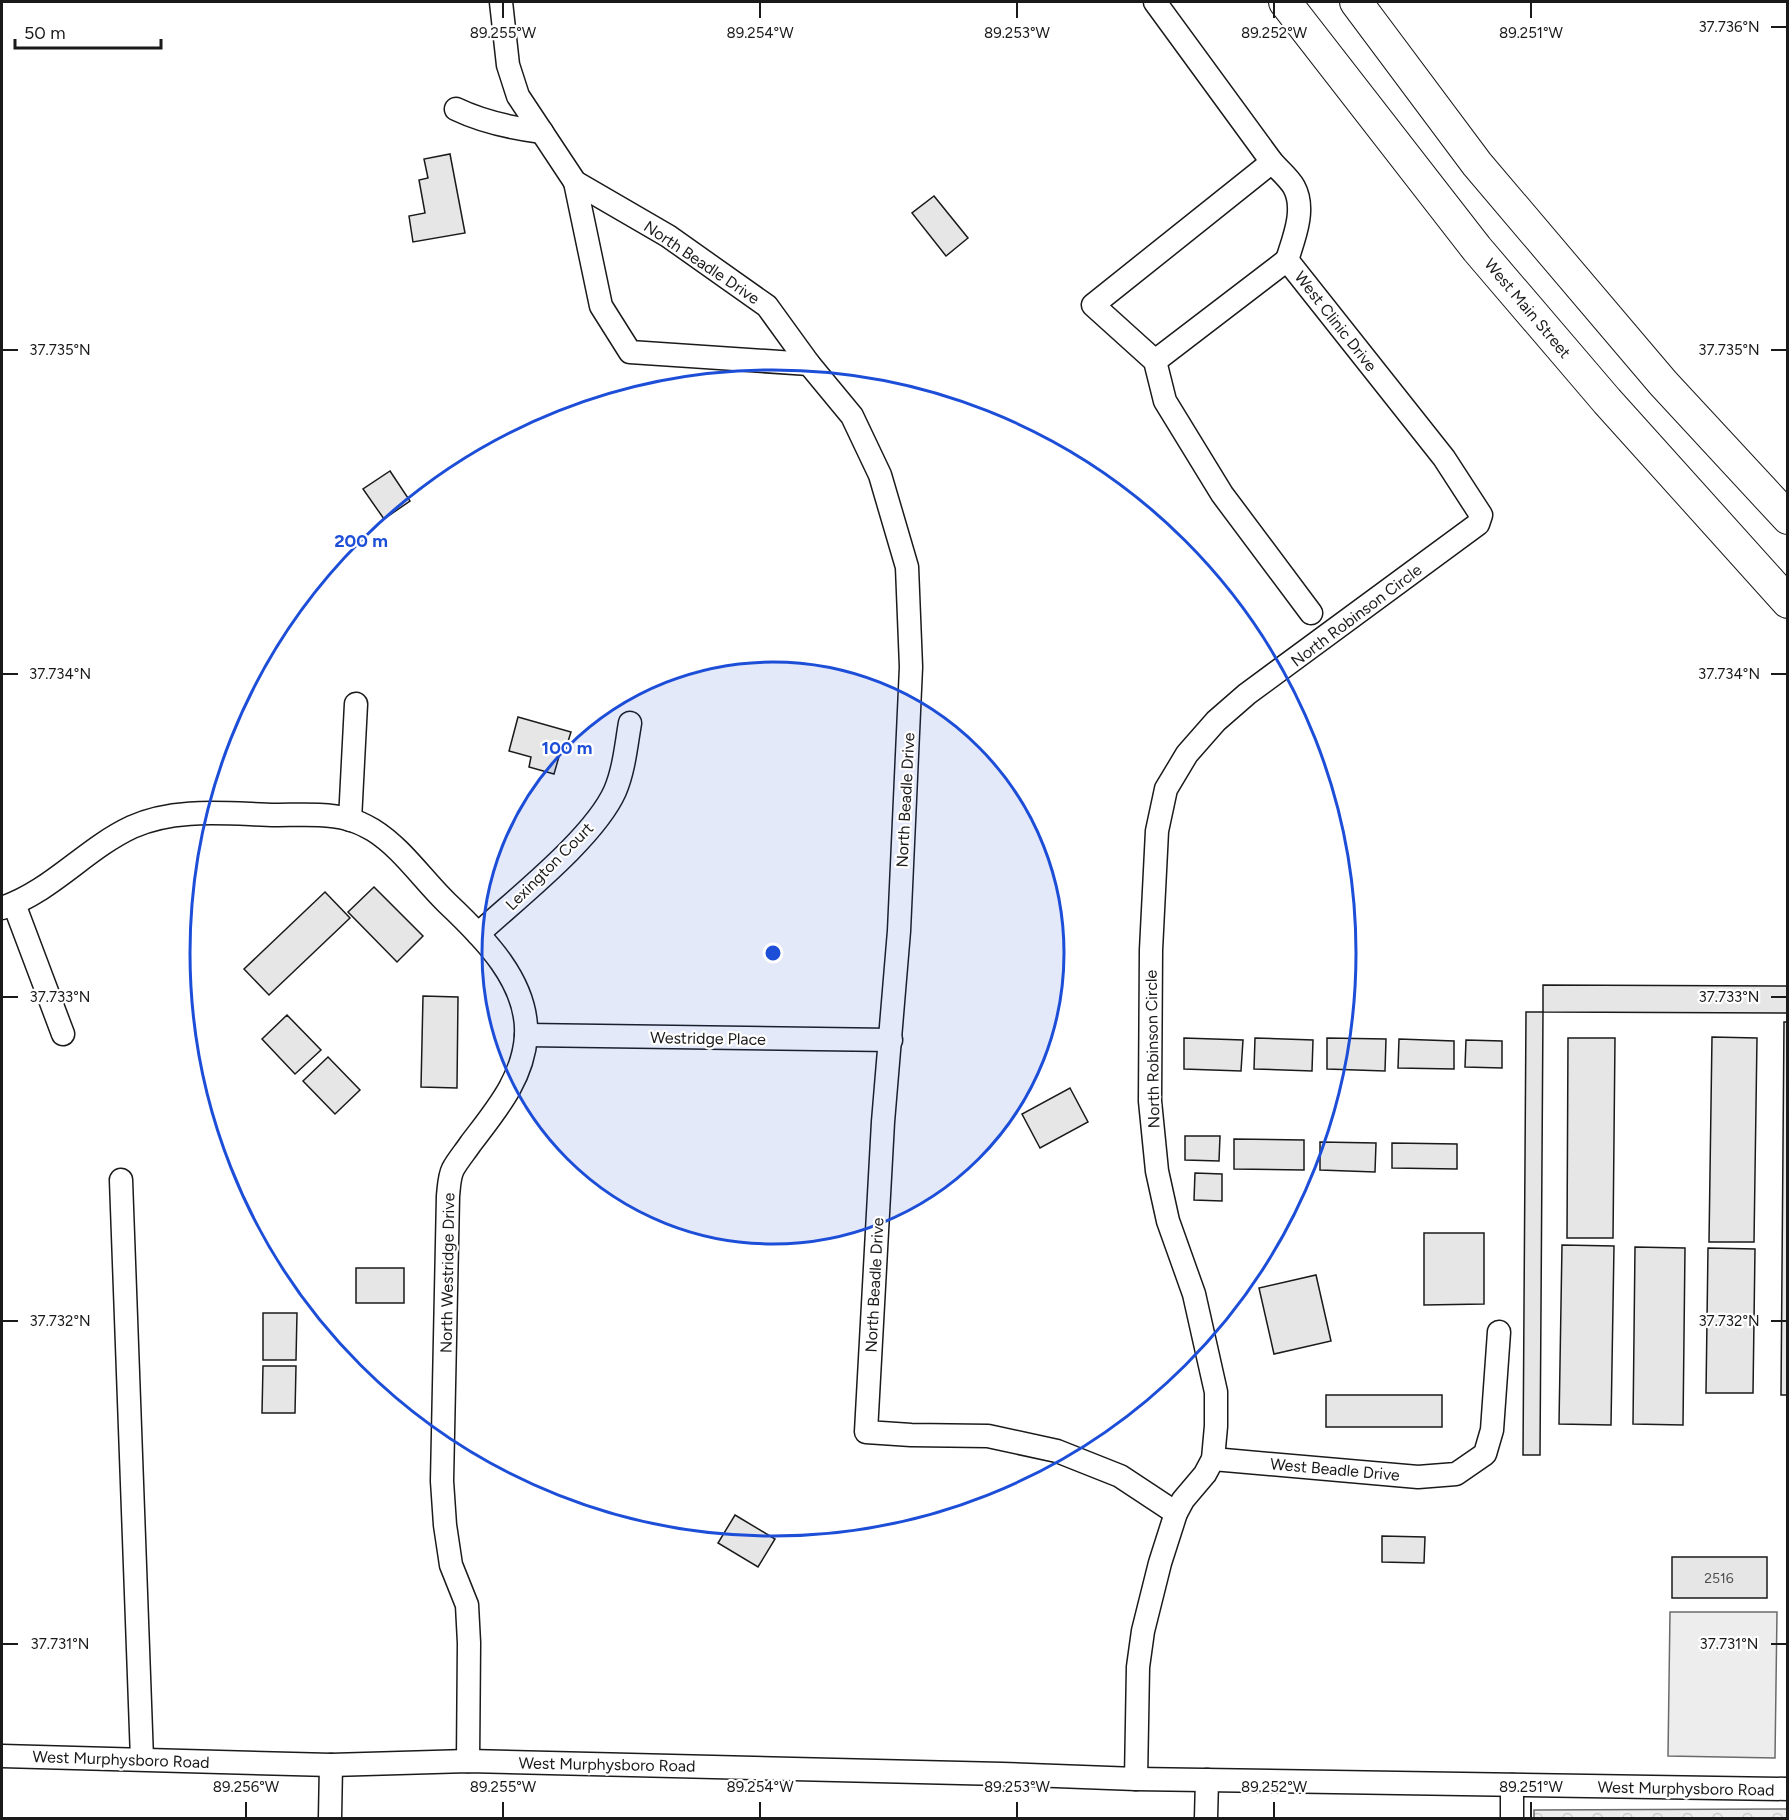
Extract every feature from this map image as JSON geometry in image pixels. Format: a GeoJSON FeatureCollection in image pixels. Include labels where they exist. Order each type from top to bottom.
{"type":"FeatureCollection","features":[{"type":"Feature","properties":{"kind":"highway","name":"West Main Street"},"geometry":{"type":"LineString","coordinates":[[1285,2],[1477,249],[1607,401],[1788,602]]}},
{"type":"Feature","properties":{"kind":"highway"},"geometry":{"type":"LineString","coordinates":[[1356,2],[1477,164],[1663,382],[1788,518]]}},
{"type":"Feature","properties":{"kind":"street","name":"North Beadle Drive"},"geometry":{"type":"LineString","coordinates":[[501,2],[508,65],[518,96],[575,182],[668,236],[767,306],[809,364],[852,417],[880,475],[907,567],[911,667],[899,931],[883,1122],[866,1432],[988,1436],[1057,1451],[1120,1476],[1176,1513]]}},
{"type":"Feature","properties":{"kind":"street","name":"West Clinic Drive"},"geometry":{"type":"LineString","coordinates":[[1155,2],[1272,162],[1294,187],[1299,204],[1297,230],[1287,260],[1444,458],[1481,515]]}},
{"type":"Feature","properties":{"kind":"street"},"geometry":{"type":"LineString","coordinates":[[456,109],[474,118],[509,128],[542,132]]}},
{"type":"Feature","properties":{"kind":"street"},"geometry":{"type":"LineString","coordinates":[[1272,162],[1093,305],[1155,361],[1165,401],[1222,494],[1311,613]]}},
{"type":"Feature","properties":{"kind":"street"},"geometry":{"type":"LineString","coordinates":[[575,182],[601,306],[630,352],[809,364]]}},
{"type":"Feature","properties":{"kind":"street"},"geometry":{"type":"LineString","coordinates":[[1155,361],[1287,260]]}},
{"type":"Feature","properties":{"kind":"street","name":"North Robinson Circle"},"geometry":{"type":"LineString","coordinates":[[1214,1459],[1216,1392],[1194,1294],[1168,1221],[1157,1171],[1150,1101],[1151,950],[1156,843],[1166,789],[1186,754],[1216,721],[1247,694],[1478,524],[1481,515]]}},
{"type":"Feature","properties":{"kind":"street"},"geometry":{"type":"LineString","coordinates":[[350,820],[356,704]]}},
{"type":"Feature","properties":{"kind":"street","name":"Lexington Court"},"geometry":{"type":"LineString","coordinates":[[478,934],[566,852],[587,831],[607,805],[615,790],[625,756],[630,723]]}},
{"type":"Feature","properties":{"kind":"street","name":"North Westridge Drive"},"geometry":{"type":"LineString","coordinates":[[8,906],[48,886],[103,844],[133,827],[164,817],[187,814],[330,816],[350,820],[373,831],[393,846],[496,955],[518,993],[524,1013],[526,1035],[521,1067],[508,1093],[454,1167],[448,1196],[442,1481],[451,1565],[467,1605],[470,1643],[468,1761]]}},
{"type":"Feature","properties":{"kind":"street"},"geometry":{"type":"LineString","coordinates":[[8,906],[63,1034]]}},
{"type":"Feature","properties":{"kind":"street","name":"Westridge Place"},"geometry":{"type":"LineString","coordinates":[[526,1035],[891,1040]]}},
{"type":"Feature","properties":{"kind":"street"},"geometry":{"type":"LineString","coordinates":[[121,1180],[142,1759]]}},
{"type":"Feature","properties":{"kind":"street","name":"West Beadle Drive"},"geometry":{"type":"LineString","coordinates":[[1214,1459],[1418,1477],[1456,1474],[1485,1454],[1492,1430],[1499,1332]]}},
{"type":"Feature","properties":{"kind":"street"},"geometry":{"type":"LineString","coordinates":[[1136,1779],[1138,1667],[1143,1631],[1160,1563],[1176,1513],[1214,1459]]}},
{"type":"Feature","properties":{"kind":"street","name":"West Murphysboro Road"},"geometry":{"type":"LineString","coordinates":[[2,1756],[331,1765],[468,1761],[1136,1779],[1788,1789]]}},
{"type":"Feature","properties":{"kind":"street"},"geometry":{"type":"LineString","coordinates":[[330,1818],[331,1765]]}},
{"type":"Feature","properties":{"kind":"street"},"geometry":{"type":"LineString","coordinates":[[1206,1818],[1207,1780]]}},
{"type":"Feature","properties":{"kind":"street"},"geometry":{"type":"LineString","coordinates":[[1512,1785],[1512,1818]]}},
{"type":"Feature","properties":{"kind":"green space"},"geometry":{"type":"Polygon","coordinates":[[[1787,1809],[1787,1818],[1534,1818],[1534,1810],[1787,1809]]]}},
{"type":"Feature","properties":{"kind":"shaded area"},"geometry":{"type":"Polygon","coordinates":[[[1670,1612],[1777,1612],[1775,1758],[1668,1756],[1670,1612]]]}},
{"type":"Feature","properties":{"kind":"building"},"geometry":{"type":"Polygon","coordinates":[[[450,154],[465,233],[413,242],[409,216],[425,213],[419,180],[428,178],[424,159],[450,154]]]}},
{"type":"Feature","properties":{"kind":"building"},"geometry":{"type":"Polygon","coordinates":[[[934,196],[968,238],[946,256],[912,213],[934,196]]]}},
{"type":"Feature","properties":{"kind":"building"},"geometry":{"type":"Polygon","coordinates":[[[390,471],[410,501],[384,519],[363,489],[390,471]]]}},
{"type":"Feature","properties":{"kind":"building"},"geometry":{"type":"Polygon","coordinates":[[[518,717],[571,732],[564,754],[560,753],[554,774],[529,767],[531,757],[509,751],[518,717]]]}},
{"type":"Feature","properties":{"kind":"building"},"geometry":{"type":"Polygon","coordinates":[[[374,887],[423,936],[397,962],[348,912],[374,887]]]}},
{"type":"Feature","properties":{"kind":"building"},"geometry":{"type":"Polygon","coordinates":[[[325,892],[350,918],[269,995],[244,969],[325,892]]]}},
{"type":"Feature","properties":{"kind":"building"},"geometry":{"type":"Polygon","coordinates":[[[1543,985],[1788,986],[1788,1013],[1543,1012],[1543,985]]]}},
{"type":"Feature","properties":{"kind":"building"},"geometry":{"type":"Polygon","coordinates":[[[423,996],[458,997],[457,1088],[421,1087],[423,996]]]}},
{"type":"Feature","properties":{"kind":"building"},"geometry":{"type":"Polygon","coordinates":[[[1526,1012],[1543,1012],[1540,1455],[1523,1455],[1526,1012]]]}},
{"type":"Feature","properties":{"kind":"building"},"geometry":{"type":"Polygon","coordinates":[[[287,1015],[321,1050],[295,1074],[262,1039],[287,1015]]]}},
{"type":"Feature","properties":{"kind":"building"},"geometry":{"type":"Polygon","coordinates":[[[1784,1022],[1788,1022],[1788,1395],[1781,1395],[1784,1022]]]}},
{"type":"Feature","properties":{"kind":"building"},"geometry":{"type":"Polygon","coordinates":[[[1712,1037],[1757,1038],[1754,1242],[1709,1242],[1712,1037]]]}},
{"type":"Feature","properties":{"kind":"building"},"geometry":{"type":"Polygon","coordinates":[[[1184,1038],[1243,1040],[1241,1071],[1184,1069],[1184,1038]]]}},
{"type":"Feature","properties":{"kind":"building"},"geometry":{"type":"Polygon","coordinates":[[[1255,1038],[1313,1040],[1312,1071],[1254,1069],[1255,1038]]]}},
{"type":"Feature","properties":{"kind":"building"},"geometry":{"type":"Polygon","coordinates":[[[1327,1038],[1386,1039],[1385,1071],[1327,1069],[1327,1038]]]}},
{"type":"Feature","properties":{"kind":"building"},"geometry":{"type":"Polygon","coordinates":[[[1568,1038],[1615,1038],[1613,1238],[1567,1238],[1568,1038]]]}},
{"type":"Feature","properties":{"kind":"building"},"geometry":{"type":"Polygon","coordinates":[[[1399,1039],[1454,1041],[1454,1069],[1398,1068],[1399,1039]]]}},
{"type":"Feature","properties":{"kind":"building"},"geometry":{"type":"Polygon","coordinates":[[[1466,1040],[1502,1041],[1502,1068],[1465,1067],[1466,1040]]]}},
{"type":"Feature","properties":{"kind":"building"},"geometry":{"type":"Polygon","coordinates":[[[328,1057],[360,1090],[335,1114],[303,1081],[328,1057]]]}},
{"type":"Feature","properties":{"kind":"building"},"geometry":{"type":"Polygon","coordinates":[[[1070,1088],[1088,1122],[1040,1148],[1022,1114],[1070,1088]]]}},
{"type":"Feature","properties":{"kind":"building"},"geometry":{"type":"Polygon","coordinates":[[[1185,1136],[1220,1136],[1219,1161],[1185,1160],[1185,1136]]]}},
{"type":"Feature","properties":{"kind":"building"},"geometry":{"type":"Polygon","coordinates":[[[1234,1139],[1304,1140],[1304,1170],[1234,1169],[1234,1139]]]}},
{"type":"Feature","properties":{"kind":"building"},"geometry":{"type":"Polygon","coordinates":[[[1320,1142],[1376,1143],[1375,1172],[1320,1170],[1320,1142]]]}},
{"type":"Feature","properties":{"kind":"building"},"geometry":{"type":"Polygon","coordinates":[[[1392,1143],[1457,1144],[1457,1169],[1392,1168],[1392,1143]]]}},
{"type":"Feature","properties":{"kind":"building"},"geometry":{"type":"Polygon","coordinates":[[[1195,1173],[1222,1174],[1222,1201],[1194,1200],[1195,1173]]]}},
{"type":"Feature","properties":{"kind":"building"},"geometry":{"type":"Polygon","coordinates":[[[1424,1233],[1484,1233],[1484,1304],[1424,1305],[1424,1233]]]}},
{"type":"Feature","properties":{"kind":"building"},"geometry":{"type":"Polygon","coordinates":[[[1562,1245],[1614,1246],[1611,1425],[1559,1424],[1562,1245]]]}},
{"type":"Feature","properties":{"kind":"building"},"geometry":{"type":"Polygon","coordinates":[[[1635,1247],[1685,1248],[1683,1425],[1633,1424],[1635,1247]]]}},
{"type":"Feature","properties":{"kind":"building"},"geometry":{"type":"Polygon","coordinates":[[[1708,1248],[1755,1249],[1753,1393],[1706,1393],[1708,1248]]]}},
{"type":"Feature","properties":{"kind":"building"},"geometry":{"type":"Polygon","coordinates":[[[356,1268],[404,1268],[404,1303],[356,1303],[356,1268]]]}},
{"type":"Feature","properties":{"kind":"building"},"geometry":{"type":"Polygon","coordinates":[[[1316,1275],[1331,1341],[1274,1354],[1259,1288],[1316,1275]]]}},
{"type":"Feature","properties":{"kind":"building"},"geometry":{"type":"Polygon","coordinates":[[[263,1313],[297,1313],[296,1360],[263,1360],[263,1313]]]}},
{"type":"Feature","properties":{"kind":"building"},"geometry":{"type":"Polygon","coordinates":[[[263,1366],[296,1366],[295,1413],[262,1413],[263,1366]]]}},
{"type":"Feature","properties":{"kind":"building"},"geometry":{"type":"Polygon","coordinates":[[[1326,1395],[1442,1395],[1442,1427],[1326,1427],[1326,1395]]]}},
{"type":"Feature","properties":{"kind":"building"},"geometry":{"type":"Polygon","coordinates":[[[735,1515],[775,1539],[758,1567],[718,1543],[735,1515]]]}},
{"type":"Feature","properties":{"kind":"building"},"geometry":{"type":"Polygon","coordinates":[[[1382,1536],[1425,1537],[1424,1563],[1382,1562],[1382,1536]]]}},
{"type":"Feature","properties":{"kind":"building"},"geometry":{"type":"Polygon","coordinates":[[[1672,1557],[1767,1557],[1767,1598],[1672,1598],[1672,1557]]]}}]}
